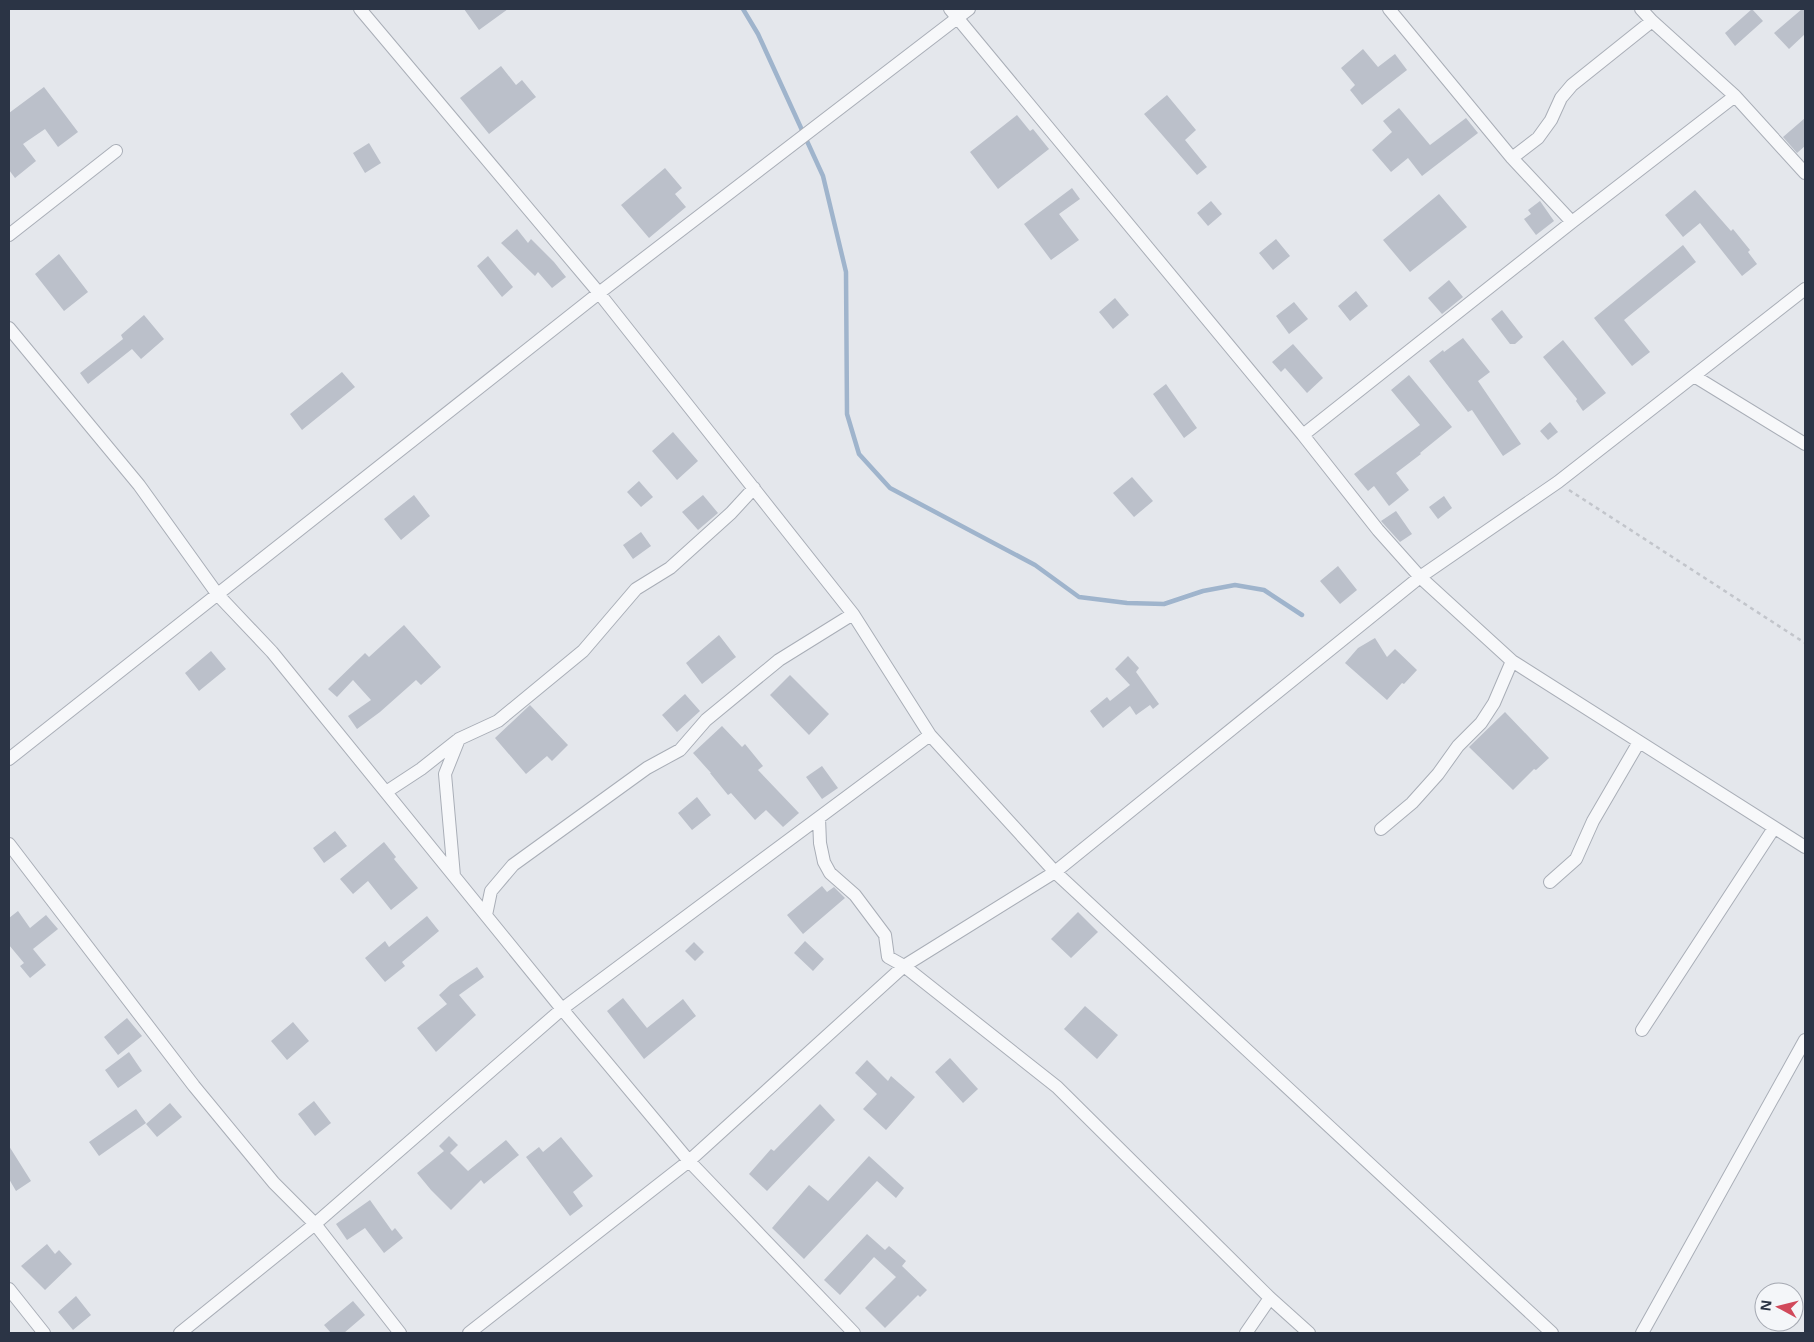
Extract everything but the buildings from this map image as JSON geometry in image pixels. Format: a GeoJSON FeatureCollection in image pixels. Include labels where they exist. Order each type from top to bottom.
{"type":"FeatureCollection","features":[{"type":"Feature","properties":{"kind":"street"},"geometry":{"type":"LineString","coordinates":[[360,9],[599,293],[853,614],[930,735],[1055,872],[1552,1333]]}},
{"type":"Feature","properties":{"kind":"street"},"geometry":{"type":"LineString","coordinates":[[9,759],[954,13],[969,9]]}},
{"type":"Feature","properties":{"kind":"street"},"geometry":{"type":"LineString","coordinates":[[1389,9],[1512,158],[1572,222]]}},
{"type":"Feature","properties":{"kind":"street"},"geometry":{"type":"LineString","coordinates":[[1641,9],[1735,96],[1805,173]]}},
{"type":"Feature","properties":{"kind":"street"},"geometry":{"type":"LineString","coordinates":[[954,13],[1303,435],[1378,530],[1420,578],[1512,661],[1805,847]]}},
{"type":"Feature","properties":{"kind":"street"},"geometry":{"type":"LineString","coordinates":[[1512,158],[1538,138],[1551,120],[1561,98],[1572,85],[1652,21]]}},
{"type":"Feature","properties":{"kind":"street"},"geometry":{"type":"LineString","coordinates":[[1303,435],[1572,222],[1735,96]]}},
{"type":"Feature","properties":{"kind":"street"},"geometry":{"type":"LineString","coordinates":[[9,235],[116,151]]}},
{"type":"Feature","properties":{"kind":"street"},"geometry":{"type":"LineString","coordinates":[[469,1333],[689,1161],[904,966],[1055,872],[1420,578],[1558,482],[1805,289]]}},
{"type":"Feature","properties":{"kind":"street"},"geometry":{"type":"LineString","coordinates":[[9,328],[139,485],[218,595],[272,652],[562,1009],[689,1161],[854,1333]]}},
{"type":"Feature","properties":{"kind":"street"},"geometry":{"type":"LineString","coordinates":[[1694,376],[1805,444]]}},
{"type":"Feature","properties":{"kind":"street"},"geometry":{"type":"LineString","coordinates":[[386,792],[421,769],[459,739],[498,721],[583,651],[636,589],[670,568],[730,513],[754,488]]}},
{"type":"Feature","properties":{"kind":"street"},"geometry":{"type":"LineString","coordinates":[[486,914],[491,892],[513,865],[647,768],[680,750],[706,720],[779,660],[853,614]]}},
{"type":"Feature","properties":{"kind":"street"},"geometry":{"type":"LineString","coordinates":[[1381,829],[1412,803],[1438,774],[1458,746],[1481,723],[1494,703],[1512,661]]}},
{"type":"Feature","properties":{"kind":"street"},"geometry":{"type":"LineString","coordinates":[[180,1333],[316,1224],[562,1009],[930,735]]}},
{"type":"Feature","properties":{"kind":"street"},"geometry":{"type":"LineString","coordinates":[[454,876],[445,774],[459,739]]}},
{"type":"Feature","properties":{"kind":"street"},"geometry":{"type":"LineString","coordinates":[[1550,882],[1576,859],[1593,821],[1639,742]]}},
{"type":"Feature","properties":{"kind":"street"},"geometry":{"type":"LineString","coordinates":[[819,818],[820,843],[824,862],[830,873],[855,895],[885,935],[888,957],[904,966],[1057,1087],[1270,1298],[1309,1333]]}},
{"type":"Feature","properties":{"kind":"street"},"geometry":{"type":"LineString","coordinates":[[1642,1030],[1774,828]]}},
{"type":"Feature","properties":{"kind":"street"},"geometry":{"type":"LineString","coordinates":[[9,844],[194,1086],[274,1183],[316,1224],[400,1333]]}},
{"type":"Feature","properties":{"kind":"street"},"geometry":{"type":"LineString","coordinates":[[1642,1333],[1805,1040]]}},
{"type":"Feature","properties":{"kind":"street"},"geometry":{"type":"LineString","coordinates":[[9,1289],[44,1333]]}},
{"type":"Feature","properties":{"kind":"street"},"geometry":{"type":"LineString","coordinates":[[1246,1333],[1270,1298]]}},
{"type":"Feature","properties":{"kind":"path"},"geometry":{"type":"LineString","coordinates":[[1558,482],[1805,643]]}},
{"type":"Feature","properties":{"kind":"waterway"},"geometry":{"type":"LineString","coordinates":[[743,9],[758,34],[823,176],[846,272],[847,414],[859,454],[890,488],[1035,565],[1079,597],[1127,603],[1164,604],[1203,591],[1235,585],[1264,590],[1302,615]]}}]}
